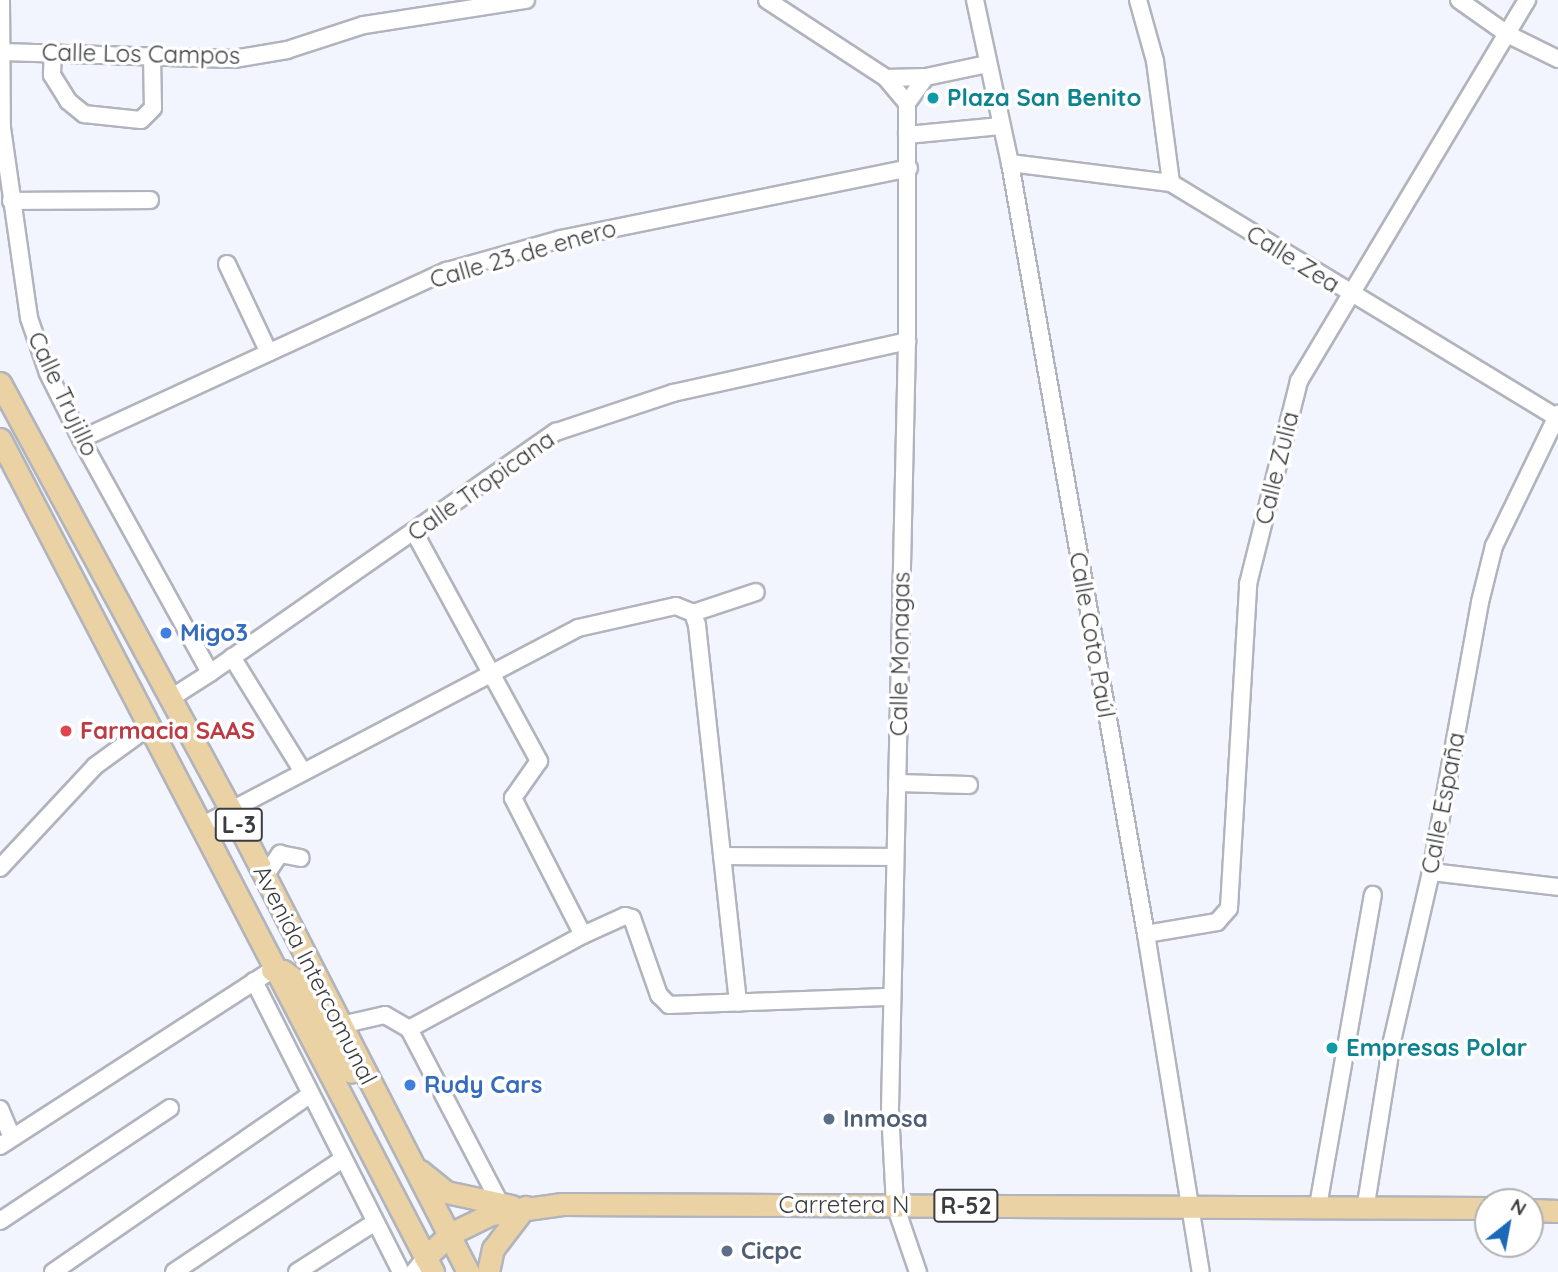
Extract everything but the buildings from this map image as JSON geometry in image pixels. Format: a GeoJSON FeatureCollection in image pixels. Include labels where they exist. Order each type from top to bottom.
{"type":"FeatureCollection","features":[{"type":"Feature","properties":{"kind":"main road","name":"Avenida Intercomunal"},"geometry":{"type":"LineString","coordinates":[[0,383],[231,810],[468,1272]]}},
{"type":"Feature","properties":{"kind":"main road","name":"Avenida Intercomunal"},"geometry":{"type":"LineString","coordinates":[[0,439],[150,726],[424,1267]]}},
{"type":"Feature","properties":{"kind":"main road"},"geometry":{"type":"LineString","coordinates":[[272,970],[283,971],[298,982],[347,1067],[376,1095]]}},
{"type":"Feature","properties":{"kind":"main road"},"geometry":{"type":"LineString","coordinates":[[408,1158],[446,1192],[501,1205],[525,1207]]}},
{"type":"Feature","properties":{"kind":"main road","name":"Carretera N"},"geometry":{"type":"LineString","coordinates":[[424,1267],[450,1234],[491,1214],[525,1207],[895,1205],[1194,1210],[1366,1204],[1474,1208]]}},
{"type":"Feature","properties":{"kind":"main road"},"geometry":{"type":"LineString","coordinates":[[488,1272],[494,1249],[525,1207]]}},
{"type":"Feature","properties":{"kind":"street","name":"Calle Trujillo"},"geometry":{"type":"LineString","coordinates":[[1,0],[2,128],[29,318],[48,373],[81,439],[210,673]]}},
{"type":"Feature","properties":{"kind":"street","name":"Calle Los Campos"},"geometry":{"type":"LineString","coordinates":[[2,52],[234,59],[287,50],[364,25],[526,0]]}},
{"type":"Feature","properties":{"kind":"street"},"geometry":{"type":"LineString","coordinates":[[767,0],[886,78],[906,103],[926,77]]}},
{"type":"Feature","properties":{"kind":"street","name":"Calle Coto Paúl"},"geometry":{"type":"LineString","coordinates":[[975,0],[1010,163],[1194,1210],[1201,1272]]}},
{"type":"Feature","properties":{"kind":"street"},"geometry":{"type":"LineString","coordinates":[[1138,0],[1155,61],[1171,183]]}},
{"type":"Feature","properties":{"kind":"street"},"geometry":{"type":"LineString","coordinates":[[1459,0],[1507,34],[1558,59]]}},
{"type":"Feature","properties":{"kind":"street","name":"Calle Zulia"},"geometry":{"type":"LineString","coordinates":[[1146,934],[1217,922],[1229,908],[1248,584],[1299,381],[1527,0]]}},
{"type":"Feature","properties":{"kind":"street"},"geometry":{"type":"LineString","coordinates":[[53,53],[52,75],[68,102],[84,114],[141,120],[153,108],[152,57]]}},
{"type":"Feature","properties":{"kind":"street"},"geometry":{"type":"LineString","coordinates":[[886,78],[926,77],[987,64]]}},
{"type":"Feature","properties":{"kind":"street","name":"Calle Monagas"},"geometry":{"type":"LineString","coordinates":[[906,103],[909,167],[907,341],[891,997],[895,1205],[918,1272]]}},
{"type":"Feature","properties":{"kind":"street"},"geometry":{"type":"LineString","coordinates":[[907,135],[1001,126]]}},
{"type":"Feature","properties":{"kind":"street","name":"Calle Zea"},"geometry":{"type":"LineString","coordinates":[[1010,163],[1171,183],[1350,295],[1557,416]]}},
{"type":"Feature","properties":{"kind":"street","name":"Calle 23 de enero"},"geometry":{"type":"LineString","coordinates":[[81,439],[447,271],[561,239],[909,167]]}},
{"type":"Feature","properties":{"kind":"street"},"geometry":{"type":"LineString","coordinates":[[11,201],[150,200]]}},
{"type":"Feature","properties":{"kind":"street"},"geometry":{"type":"LineString","coordinates":[[228,264],[269,353]]}},
{"type":"Feature","properties":{"kind":"street","name":"Calle Tropicana"},"geometry":{"type":"LineString","coordinates":[[210,673],[556,432],[673,393],[907,341]]}},
{"type":"Feature","properties":{"kind":"street","name":"Calle España"},"geometry":{"type":"LineString","coordinates":[[1366,1204],[1392,1041],[1431,872],[1494,546],[1557,416]]}},
{"type":"Feature","properties":{"kind":"street"},"geometry":{"type":"LineString","coordinates":[[414,532],[539,761],[513,798],[583,935]]}},
{"type":"Feature","properties":{"kind":"street"},"geometry":{"type":"LineString","coordinates":[[201,826],[578,628],[676,606],[692,613],[756,592]]}},
{"type":"Feature","properties":{"kind":"street"},"geometry":{"type":"LineString","coordinates":[[692,613],[738,1003]]}},
{"type":"Feature","properties":{"kind":"street"},"geometry":{"type":"LineString","coordinates":[[232,657],[303,772]]}},
{"type":"Feature","properties":{"kind":"street"},"geometry":{"type":"LineString","coordinates":[[171,698],[210,673]]}},
{"type":"Feature","properties":{"kind":"street"},"geometry":{"type":"LineString","coordinates":[[0,868],[95,766],[150,726]]}},
{"type":"Feature","properties":{"kind":"street"},"geometry":{"type":"LineString","coordinates":[[897,783],[969,785]]}},
{"type":"Feature","properties":{"kind":"street"},"geometry":{"type":"LineString","coordinates":[[265,876],[280,854],[301,858]]}},
{"type":"Feature","properties":{"kind":"street"},"geometry":{"type":"LineString","coordinates":[[722,856],[895,858]]}},
{"type":"Feature","properties":{"kind":"street"},"geometry":{"type":"LineString","coordinates":[[1431,872],[1558,887]]}},
{"type":"Feature","properties":{"kind":"street"},"geometry":{"type":"LineString","coordinates":[[1318,1206],[1373,895]]}},
{"type":"Feature","properties":{"kind":"street"},"geometry":{"type":"LineString","coordinates":[[409,1030],[583,935],[625,916],[632,918],[659,995],[669,1005],[891,997]]}},
{"type":"Feature","properties":{"kind":"street"},"geometry":{"type":"LineString","coordinates":[[0,1109],[6,1142],[272,970]]}},
{"type":"Feature","properties":{"kind":"street"},"geometry":{"type":"LineString","coordinates":[[254,981],[308,1096],[401,1272]]}},
{"type":"Feature","properties":{"kind":"street"},"geometry":{"type":"LineString","coordinates":[[341,1025],[387,1009],[409,1030],[501,1205]]}},
{"type":"Feature","properties":{"kind":"street"},"geometry":{"type":"LineString","coordinates":[[53,1272],[308,1096]]}},
{"type":"Feature","properties":{"kind":"street"},"geometry":{"type":"LineString","coordinates":[[0,1221],[170,1108]]}},
{"type":"Feature","properties":{"kind":"street"},"geometry":{"type":"LineString","coordinates":[[174,1272],[341,1160]]}},
{"type":"Feature","properties":{"kind":"street"},"geometry":{"type":"LineString","coordinates":[[297,1272],[374,1223]]}},
{"type":"Feature","properties":{"kind":"place","name":"Plaza San Benito"},"geometry":{"type":"Point","coordinates":[933,98]}},
{"type":"Feature","properties":{"kind":"place","name":"Migo3"},"geometry":{"type":"Point","coordinates":[166,633]}},
{"type":"Feature","properties":{"kind":"place","name":"Farmacia SAAS"},"geometry":{"type":"Point","coordinates":[66,731]}},
{"type":"Feature","properties":{"kind":"place","name":"Empresas Polar"},"geometry":{"type":"Point","coordinates":[1332,1048]}},
{"type":"Feature","properties":{"kind":"place","name":"Rudy Cars"},"geometry":{"type":"Point","coordinates":[410,1085]}},
{"type":"Feature","properties":{"kind":"place","name":"Inmosa"},"geometry":{"type":"Point","coordinates":[829,1119]}},
{"type":"Feature","properties":{"kind":"place","name":"Cicpc"},"geometry":{"type":"Point","coordinates":[727,1251]}}]}
